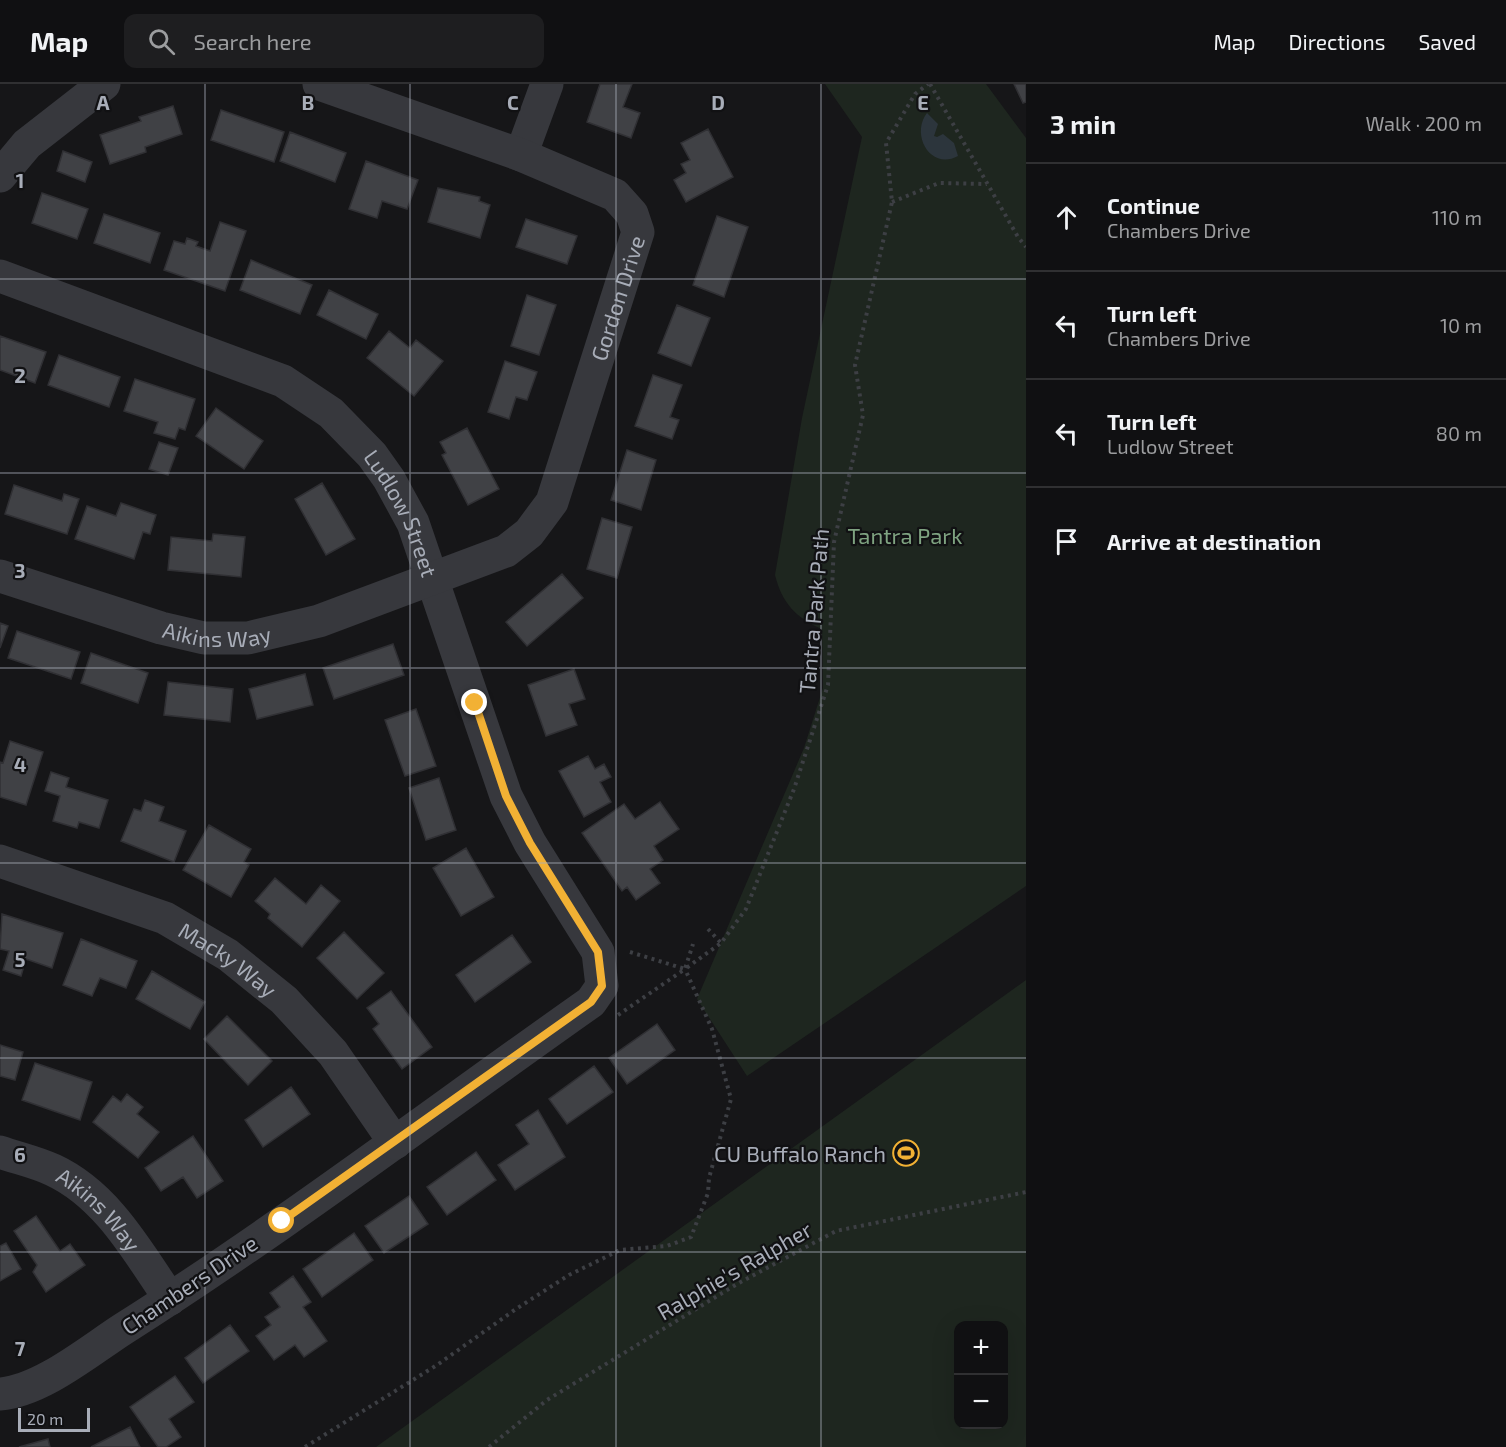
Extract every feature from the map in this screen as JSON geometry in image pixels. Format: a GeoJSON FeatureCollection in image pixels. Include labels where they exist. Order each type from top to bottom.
{"type":"FeatureCollection","features":[{"type":"Feature","properties":{"kind":"street","name":"Gordon Drive"},"geometry":{"type":"LineString","coordinates":[[319,84],[521,155],[615,195],[632,213],[639,232],[552,502],[529,534],[506,551],[434,579]]}},
{"type":"Feature","properties":{"kind":"street"},"geometry":{"type":"LineString","coordinates":[[521,155],[547,84]]}},
{"type":"Feature","properties":{"kind":"street"},"geometry":{"type":"LineString","coordinates":[[0,176],[27,144],[93,87]]}},
{"type":"Feature","properties":{"kind":"street","name":"Ludlow Street"},"geometry":{"type":"LineString","coordinates":[[0,276],[283,381],[331,413],[372,455],[389,479],[413,523],[434,579],[506,796],[530,843],[614,952]]}},
{"type":"Feature","properties":{"kind":"street","name":"Aikins Way"},"geometry":{"type":"LineString","coordinates":[[0,576],[161,628],[204,638],[248,638],[319,621],[434,579]]}},
{"type":"Feature","properties":{"kind":"street","name":"Macky Way"},"geometry":{"type":"LineString","coordinates":[[0,861],[165,918],[228,955],[284,1000],[329,1048],[395,1143]]}},
{"type":"Feature","properties":{"kind":"street","name":"Chambers Drive"},"geometry":{"type":"LineString","coordinates":[[0,1394],[41,1381],[170,1299],[395,1143],[591,1002],[602,986],[614,952]]}},
{"type":"Feature","properties":{"kind":"street","name":"Aikins Way"},"geometry":{"type":"LineString","coordinates":[[0,1152],[54,1170],[92,1195],[122,1228],[170,1299]]}},
{"type":"Feature","properties":{"kind":"path","name":"Tantra Park Path"},"geometry":{"type":"LineString","coordinates":[[618,1015],[721,943],[746,909],[794,789],[828,685],[834,542],[862,415],[855,365],[892,202],[886,143],[915,93],[929,84],[1026,247]]}},
{"type":"Feature","properties":{"kind":"path"},"geometry":{"type":"LineString","coordinates":[[892,202],[939,183],[988,184]]}},
{"type":"Feature","properties":{"kind":"path"},"geometry":{"type":"LineString","coordinates":[[708,929],[721,943]]}},
{"type":"Feature","properties":{"kind":"path"},"geometry":{"type":"LineString","coordinates":[[305,1447],[437,1365],[516,1308],[569,1275],[620,1250],[667,1246],[691,1238],[708,1193],[709,1178],[731,1099],[712,1029],[685,969],[693,944]]}},
{"type":"Feature","properties":{"kind":"path"},"geometry":{"type":"LineString","coordinates":[[614,952],[685,969]]}},
{"type":"Feature","properties":{"kind":"path","name":"Ralphie's Ralpher"},"geometry":{"type":"LineString","coordinates":[[489,1447],[547,1400],[737,1284],[836,1231],[1026,1192]]}},
{"type":"Feature","properties":{"kind":"green space","name":"Tantra Park"},"geometry":{"type":"Polygon","coordinates":[[[825,84],[986,84],[1026,138],[1026,886],[747,1076],[697,999],[804,748],[823,688],[822,629],[805,620],[791,608],[782,594],[775,575],[802,418],[862,137],[825,84]]]}},
{"type":"Feature","properties":{"kind":"green space","name":"CU Buffalo Ranch"},"geometry":{"type":"Polygon","coordinates":[[[1026,980],[1026,1447],[376,1447],[1026,980]]]}},
{"type":"Feature","properties":{"kind":"shaded area"},"geometry":{"type":"Polygon","coordinates":[[[927,113],[938,124],[934,136],[943,134],[954,143],[958,156],[939,159],[926,148],[921,131],[922,122],[927,113]]]}},
{"type":"Feature","properties":{"kind":"building"},"geometry":{"type":"Polygon","coordinates":[[[600,84],[632,84],[623,107],[640,113],[631,138],[587,122],[600,84]]]}},
{"type":"Feature","properties":{"kind":"building"},"geometry":{"type":"Polygon","coordinates":[[[1014,84],[1026,84],[1026,102],[1023,103],[1014,84]]]}},
{"type":"Feature","properties":{"kind":"building"},"geometry":{"type":"Polygon","coordinates":[[[173,106],[182,134],[145,147],[146,152],[110,164],[100,135],[141,121],[139,117],[173,106]]]}},
{"type":"Feature","properties":{"kind":"building"},"geometry":{"type":"Polygon","coordinates":[[[221,110],[284,132],[274,162],[211,140],[221,110]]]}},
{"type":"Feature","properties":{"kind":"building"},"geometry":{"type":"Polygon","coordinates":[[[708,129],[733,177],[686,202],[674,180],[686,173],[681,164],[690,160],[681,143],[708,129]]]}},
{"type":"Feature","properties":{"kind":"building"},"geometry":{"type":"Polygon","coordinates":[[[290,132],[346,153],[335,182],[280,161],[290,132]]]}},
{"type":"Feature","properties":{"kind":"building"},"geometry":{"type":"Polygon","coordinates":[[[63,151],[92,162],[85,182],[57,171],[63,151]]]}},
{"type":"Feature","properties":{"kind":"building"},"geometry":{"type":"Polygon","coordinates":[[[366,161],[418,180],[407,209],[382,201],[377,218],[349,209],[366,161]]]}},
{"type":"Feature","properties":{"kind":"building"},"geometry":{"type":"Polygon","coordinates":[[[438,188],[480,197],[479,201],[490,205],[480,238],[428,222],[438,188]]]}},
{"type":"Feature","properties":{"kind":"building"},"geometry":{"type":"Polygon","coordinates":[[[42,193],[88,209],[77,239],[32,223],[42,193]]]}},
{"type":"Feature","properties":{"kind":"building"},"geometry":{"type":"Polygon","coordinates":[[[104,214],[160,233],[150,263],[94,243],[104,214]]]}},
{"type":"Feature","properties":{"kind":"building"},"geometry":{"type":"Polygon","coordinates":[[[717,216],[748,227],[724,297],[693,285],[717,216]]]}},
{"type":"Feature","properties":{"kind":"building"},"geometry":{"type":"Polygon","coordinates":[[[526,219],[577,236],[567,264],[516,247],[526,219]]]}},
{"type":"Feature","properties":{"kind":"building"},"geometry":{"type":"Polygon","coordinates":[[[220,222],[246,231],[225,291],[164,270],[174,241],[185,244],[187,238],[198,242],[196,246],[210,251],[220,222]]]}},
{"type":"Feature","properties":{"kind":"building"},"geometry":{"type":"Polygon","coordinates":[[[251,260],[312,285],[300,314],[240,290],[251,260]]]}},
{"type":"Feature","properties":{"kind":"building"},"geometry":{"type":"Polygon","coordinates":[[[329,290],[378,314],[366,339],[317,315],[329,290]]]}},
{"type":"Feature","properties":{"kind":"building"},"geometry":{"type":"Polygon","coordinates":[[[527,295],[556,305],[539,355],[511,346],[527,295]]]}},
{"type":"Feature","properties":{"kind":"building"},"geometry":{"type":"Polygon","coordinates":[[[677,305],[710,318],[691,366],[658,353],[677,305]]]}},
{"type":"Feature","properties":{"kind":"building"},"geometry":{"type":"Polygon","coordinates":[[[389,331],[410,348],[416,340],[443,361],[414,396],[367,358],[389,331]]]}},
{"type":"Feature","properties":{"kind":"building"},"geometry":{"type":"Polygon","coordinates":[[[0,336],[46,352],[35,383],[0,370],[0,336]]]}},
{"type":"Feature","properties":{"kind":"building"},"geometry":{"type":"Polygon","coordinates":[[[59,355],[120,377],[109,407],[48,385],[59,355]]]}},
{"type":"Feature","properties":{"kind":"building"},"geometry":{"type":"Polygon","coordinates":[[[505,361],[537,372],[527,400],[516,397],[509,419],[488,412],[505,361]]]}},
{"type":"Feature","properties":{"kind":"building"},"geometry":{"type":"Polygon","coordinates":[[[653,375],[682,385],[670,417],[679,420],[672,439],[635,426],[653,375]]]}},
{"type":"Feature","properties":{"kind":"building"},"geometry":{"type":"Polygon","coordinates":[[[135,379],[195,399],[185,430],[179,428],[175,439],[154,433],[158,422],[124,411],[135,379]]]}},
{"type":"Feature","properties":{"kind":"building"},"geometry":{"type":"Polygon","coordinates":[[[216,408],[263,441],[244,469],[196,436],[216,408]]]}},
{"type":"Feature","properties":{"kind":"building"},"geometry":{"type":"Polygon","coordinates":[[[467,428],[499,489],[468,505],[442,455],[446,453],[440,442],[467,428]]]}},
{"type":"Feature","properties":{"kind":"building"},"geometry":{"type":"Polygon","coordinates":[[[159,442],[178,448],[168,475],[149,469],[159,442]]]}},
{"type":"Feature","properties":{"kind":"building"},"geometry":{"type":"Polygon","coordinates":[[[627,450],[656,460],[641,510],[611,500],[627,450]]]}},
{"type":"Feature","properties":{"kind":"building"},"geometry":{"type":"Polygon","coordinates":[[[322,483],[355,539],[326,555],[295,499],[322,483]]]}},
{"type":"Feature","properties":{"kind":"building"},"geometry":{"type":"Polygon","coordinates":[[[14,485],[62,501],[64,494],[79,499],[67,534],[5,514],[14,485]]]}},
{"type":"Feature","properties":{"kind":"building"},"geometry":{"type":"Polygon","coordinates":[[[121,503],[156,515],[150,534],[143,532],[134,559],[75,539],[87,506],[116,516],[121,503]]]}},
{"type":"Feature","properties":{"kind":"building"},"geometry":{"type":"Polygon","coordinates":[[[602,518],[632,527],[617,578],[587,569],[602,518]]]}},
{"type":"Feature","properties":{"kind":"building"},"geometry":{"type":"Polygon","coordinates":[[[213,534],[245,537],[241,577],[168,570],[171,537],[212,541],[213,534]]]}},
{"type":"Feature","properties":{"kind":"building"},"geometry":{"type":"Polygon","coordinates":[[[562,574],[583,598],[527,646],[506,622],[562,574]]]}},
{"type":"Feature","properties":{"kind":"building"},"geometry":{"type":"Polygon","coordinates":[[[0,623],[8,626],[0,648],[0,623]]]}},
{"type":"Feature","properties":{"kind":"building"},"geometry":{"type":"Polygon","coordinates":[[[17,631],[80,652],[71,679],[8,658],[17,631]]]}},
{"type":"Feature","properties":{"kind":"building"},"geometry":{"type":"Polygon","coordinates":[[[393,644],[404,675],[334,699],[323,668],[393,644]]]}},
{"type":"Feature","properties":{"kind":"building"},"geometry":{"type":"Polygon","coordinates":[[[91,653],[148,673],[138,703],[81,683],[91,653]]]}},
{"type":"Feature","properties":{"kind":"building"},"geometry":{"type":"Polygon","coordinates":[[[574,669],[585,699],[569,704],[577,725],[546,736],[528,685],[574,669]]]}},
{"type":"Feature","properties":{"kind":"building"},"geometry":{"type":"Polygon","coordinates":[[[305,674],[313,705],[257,719],[249,689],[305,674]]]}},
{"type":"Feature","properties":{"kind":"building"},"geometry":{"type":"Polygon","coordinates":[[[168,682],[233,689],[230,722],[164,715],[168,682]]]}},
{"type":"Feature","properties":{"kind":"building"},"geometry":{"type":"Polygon","coordinates":[[[416,709],[436,766],[405,776],[385,720],[416,709]]]}},
{"type":"Feature","properties":{"kind":"building"},"geometry":{"type":"Polygon","coordinates":[[[10,741],[43,752],[26,805],[0,797],[0,762],[3,763],[10,741]]]}},
{"type":"Feature","properties":{"kind":"building"},"geometry":{"type":"Polygon","coordinates":[[[588,756],[595,769],[604,764],[611,777],[600,782],[611,802],[584,817],[559,771],[588,756]]]}},
{"type":"Feature","properties":{"kind":"building"},"geometry":{"type":"Polygon","coordinates":[[[51,772],[69,778],[66,787],[108,800],[99,828],[79,822],[77,828],[53,821],[60,796],[45,791],[51,772]]]}},
{"type":"Feature","properties":{"kind":"building"},"geometry":{"type":"Polygon","coordinates":[[[439,778],[456,830],[426,840],[409,788],[439,778]]]}},
{"type":"Feature","properties":{"kind":"building"},"geometry":{"type":"Polygon","coordinates":[[[145,800],[164,807],[159,821],[186,831],[174,862],[121,841],[134,809],[141,811],[145,800]]]}},
{"type":"Feature","properties":{"kind":"building"},"geometry":{"type":"Polygon","coordinates":[[[660,802],[679,829],[654,846],[663,860],[650,869],[660,883],[636,900],[627,887],[622,891],[582,833],[624,804],[635,819],[660,802]]]}},
{"type":"Feature","properties":{"kind":"building"},"geometry":{"type":"Polygon","coordinates":[[[209,825],[251,849],[244,862],[249,865],[231,897],[183,870],[209,825]]]}},
{"type":"Feature","properties":{"kind":"building"},"geometry":{"type":"Polygon","coordinates":[[[466,848],[494,897],[461,916],[433,868],[466,848]]]}},
{"type":"Feature","properties":{"kind":"building"},"geometry":{"type":"Polygon","coordinates":[[[275,878],[306,904],[321,885],[340,901],[302,947],[268,918],[270,914],[255,901],[275,878]]]}},
{"type":"Feature","properties":{"kind":"building"},"geometry":{"type":"Polygon","coordinates":[[[2,914],[63,933],[52,968],[26,959],[21,976],[3,970],[9,951],[0,949],[2,914]]]}},
{"type":"Feature","properties":{"kind":"building"},"geometry":{"type":"Polygon","coordinates":[[[344,932],[384,973],[357,999],[317,958],[344,932]]]}},
{"type":"Feature","properties":{"kind":"building"},"geometry":{"type":"Polygon","coordinates":[[[512,935],[531,962],[475,1002],[456,975],[512,935]]]}},
{"type":"Feature","properties":{"kind":"building"},"geometry":{"type":"Polygon","coordinates":[[[81,939],[137,961],[126,988],[100,978],[92,996],[63,985],[81,939]]]}},
{"type":"Feature","properties":{"kind":"building"},"geometry":{"type":"Polygon","coordinates":[[[152,971],[205,1002],[190,1029],[136,999],[152,971]]]}},
{"type":"Feature","properties":{"kind":"building"},"geometry":{"type":"Polygon","coordinates":[[[391,991],[432,1047],[402,1069],[373,1029],[379,1024],[367,1008],[391,991]]]}},
{"type":"Feature","properties":{"kind":"building"},"geometry":{"type":"Polygon","coordinates":[[[227,1016],[272,1061],[248,1085],[204,1039],[227,1016]]]}},
{"type":"Feature","properties":{"kind":"building"},"geometry":{"type":"Polygon","coordinates":[[[657,1024],[675,1050],[627,1084],[609,1058],[657,1024]]]}},
{"type":"Feature","properties":{"kind":"building"},"geometry":{"type":"Polygon","coordinates":[[[0,1045],[23,1052],[15,1080],[0,1076],[0,1045]]]}},
{"type":"Feature","properties":{"kind":"building"},"geometry":{"type":"Polygon","coordinates":[[[35,1063],[92,1082],[80,1120],[22,1100],[35,1063]]]}},
{"type":"Feature","properties":{"kind":"building"},"geometry":{"type":"Polygon","coordinates":[[[594,1066],[613,1092],[567,1124],[549,1099],[594,1066]]]}},
{"type":"Feature","properties":{"kind":"building"},"geometry":{"type":"Polygon","coordinates":[[[291,1087],[310,1114],[263,1147],[245,1120],[291,1087]]]}},
{"type":"Feature","properties":{"kind":"building"},"geometry":{"type":"Polygon","coordinates":[[[127,1094],[143,1107],[137,1114],[159,1132],[138,1158],[93,1122],[113,1096],[121,1102],[127,1094]]]}},
{"type":"Feature","properties":{"kind":"building"},"geometry":{"type":"Polygon","coordinates":[[[538,1110],[565,1157],[515,1190],[498,1165],[529,1144],[516,1125],[538,1110]]]}},
{"type":"Feature","properties":{"kind":"building"},"geometry":{"type":"Polygon","coordinates":[[[193,1136],[223,1181],[197,1198],[183,1177],[161,1191],[145,1168],[193,1136]]]}},
{"type":"Feature","properties":{"kind":"building"},"geometry":{"type":"Polygon","coordinates":[[[476,1152],[496,1180],[447,1215],[427,1187],[476,1152]]]}},
{"type":"Feature","properties":{"kind":"building"},"geometry":{"type":"Polygon","coordinates":[[[409,1196],[428,1224],[384,1253],[365,1226],[409,1196]]]}},
{"type":"Feature","properties":{"kind":"building"},"geometry":{"type":"Polygon","coordinates":[[[36,1216],[60,1251],[70,1244],[85,1265],[46,1292],[33,1272],[37,1265],[14,1231],[36,1216]]]}},
{"type":"Feature","properties":{"kind":"building"},"geometry":{"type":"Polygon","coordinates":[[[354,1233],[373,1260],[322,1297],[303,1269],[354,1233]]]}},
{"type":"Feature","properties":{"kind":"building"},"geometry":{"type":"Polygon","coordinates":[[[6,1243],[21,1269],[0,1281],[0,1246],[6,1243]]]}},
{"type":"Feature","properties":{"kind":"building"},"geometry":{"type":"Polygon","coordinates":[[[293,1276],[311,1302],[303,1307],[327,1341],[304,1357],[295,1345],[274,1360],[256,1336],[271,1325],[265,1317],[280,1307],[270,1293],[293,1276]]]}},
{"type":"Feature","properties":{"kind":"building"},"geometry":{"type":"Polygon","coordinates":[[[230,1325],[249,1351],[203,1383],[185,1358],[230,1325]]]}},
{"type":"Feature","properties":{"kind":"building"},"geometry":{"type":"Polygon","coordinates":[[[175,1376],[194,1402],[169,1419],[181,1437],[166,1447],[158,1447],[130,1407],[175,1376]]]}},
{"type":"Feature","properties":{"kind":"building"},"geometry":{"type":"Polygon","coordinates":[[[130,1427],[140,1447],[91,1447],[130,1427]]]}},
{"type":"Feature","properties":{"kind":"building"},"geometry":{"type":"Polygon","coordinates":[[[48,1439],[50,1447],[19,1447],[48,1439]]]}},
{"type":"Feature","properties":{"kind":"place","name":"CU Buffalo Ranch"},"geometry":{"type":"Point","coordinates":[906,1153]}},
{"type":"Feature","properties":{"kind":"route"},"geometry":{"type":"LineString","coordinates":[[282,1221],[404,1137],[591,1002],[602,986],[598,952],[530,843],[506,796],[475,703]]}}]}
